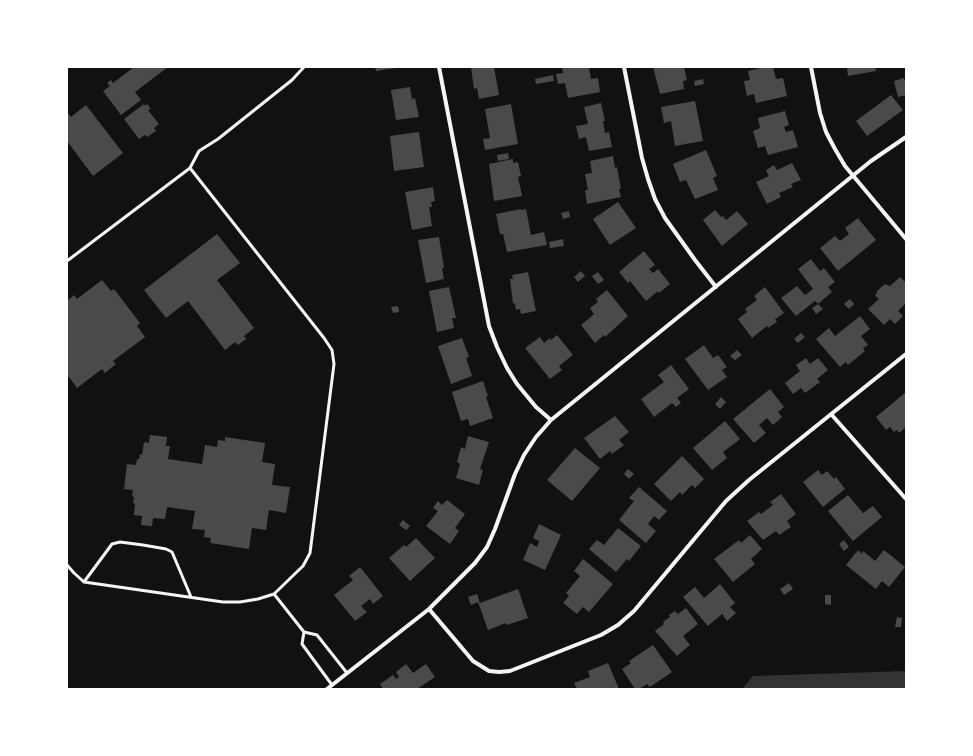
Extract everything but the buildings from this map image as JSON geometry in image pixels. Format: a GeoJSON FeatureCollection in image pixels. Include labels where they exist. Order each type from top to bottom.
{"type":"FeatureCollection","features":[{"type":"Feature","properties":{"kind":"street"},"geometry":{"type":"LineString","coordinates":[[439,67],[489,326],[497,347],[510,373],[529,399],[551,420]]}},
{"type":"Feature","properties":{"kind":"street"},"geometry":{"type":"LineString","coordinates":[[624,67],[642,158],[656,199],[665,218],[716,287]]}},
{"type":"Feature","properties":{"kind":"street"},"geometry":{"type":"LineString","coordinates":[[811,67],[820,113],[826,132],[845,166],[906,239]]}},
{"type":"Feature","properties":{"kind":"street"},"geometry":{"type":"LineString","coordinates":[[327,689],[429,609],[475,564],[487,547],[521,462],[536,437],[551,420],[871,161],[906,137]]}},
{"type":"Feature","properties":{"kind":"street"},"geometry":{"type":"LineString","coordinates":[[429,609],[473,661],[489,671],[510,671],[601,635],[618,625],[634,611],[726,501],[749,480],[906,354]]}},
{"type":"Feature","properties":{"kind":"street"},"geometry":{"type":"LineString","coordinates":[[831,414],[906,499]]}},
{"type":"Feature","properties":{"kind":"lane"},"geometry":{"type":"LineString","coordinates":[[67,261],[190,168],[198,151],[218,139],[292,80],[304,67]]}},
{"type":"Feature","properties":{"kind":"lane"},"geometry":{"type":"LineString","coordinates":[[67,565],[74,574],[84,582],[222,602],[240,602],[258,599],[274,594],[303,566],[310,553],[334,364],[332,350],[190,168]]}},
{"type":"Feature","properties":{"kind":"lane"},"geometry":{"type":"LineString","coordinates":[[84,582],[112,544],[120,542],[166,549],[172,552],[190,597]]}},
{"type":"Feature","properties":{"kind":"lane"},"geometry":{"type":"LineString","coordinates":[[274,594],[304,632],[317,635],[347,672]]}},
{"type":"Feature","properties":{"kind":"lane"},"geometry":{"type":"LineString","coordinates":[[304,632],[302,644],[332,685]]}},
{"type":"Feature","properties":{"kind":"shaded area"},"geometry":{"type":"Polygon","coordinates":[[[906,671],[906,689],[742,689],[753,676],[906,671]]]}}]}
